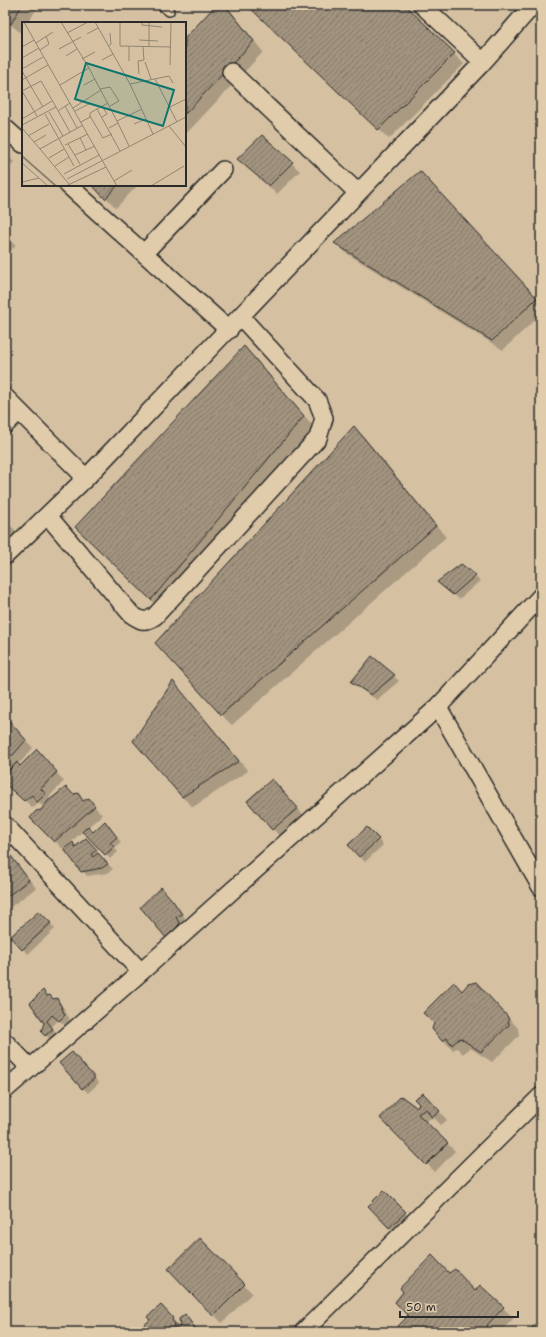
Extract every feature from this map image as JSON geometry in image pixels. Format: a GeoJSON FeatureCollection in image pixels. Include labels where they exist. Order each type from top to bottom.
{"type":"FeatureCollection","features":[{"type":"Feature","properties":{"kind":"street"},"geometry":{"type":"LineString","coordinates":[[422,5],[483,62]]}},
{"type":"Feature","properties":{"kind":"street"},"geometry":{"type":"LineString","coordinates":[[5,556],[86,478],[229,330],[358,192],[483,62],[527,7]]}},
{"type":"Feature","properties":{"kind":"street"},"geometry":{"type":"LineString","coordinates":[[231,72],[358,192]]}},
{"type":"Feature","properties":{"kind":"street"},"geometry":{"type":"LineString","coordinates":[[5,128],[22,143]]}},
{"type":"Feature","properties":{"kind":"street"},"geometry":{"type":"LineString","coordinates":[[144,253],[223,170]]}},
{"type":"Feature","properties":{"kind":"street"},"geometry":{"type":"LineString","coordinates":[[69,186],[229,330]]}},
{"type":"Feature","properties":{"kind":"street"},"geometry":{"type":"LineString","coordinates":[[48,516],[131,614],[140,620],[148,620],[155,616],[318,438],[324,418],[317,400],[241,317]]}},
{"type":"Feature","properties":{"kind":"street"},"geometry":{"type":"LineString","coordinates":[[5,396],[86,478]]}},
{"type":"Feature","properties":{"kind":"street"},"geometry":{"type":"LineString","coordinates":[[5,426],[19,411]]}},
{"type":"Feature","properties":{"kind":"street"},"geometry":{"type":"LineString","coordinates":[[5,1090],[141,972],[438,707],[541,596]]}},
{"type":"Feature","properties":{"kind":"street"},"geometry":{"type":"LineString","coordinates":[[438,707],[541,887]]}},
{"type":"Feature","properties":{"kind":"street"},"geometry":{"type":"LineString","coordinates":[[5,825],[141,972]]}},
{"type":"Feature","properties":{"kind":"street"},"geometry":{"type":"LineString","coordinates":[[5,1042],[30,1068]]}},
{"type":"Feature","properties":{"kind":"street"},"geometry":{"type":"LineString","coordinates":[[303,1332],[541,1096]]}},
{"type":"Feature","properties":{"kind":"lane"},"geometry":{"type":"LineString","coordinates":[[161,5],[169,11]]}},
{"type":"Feature","properties":{"kind":"building"},"geometry":{"type":"Polygon","coordinates":[[[5,5],[22,5],[11,24],[5,19],[5,5]]]}},
{"type":"Feature","properties":{"kind":"building"},"geometry":{"type":"Polygon","coordinates":[[[216,5],[225,5],[254,41],[186,113],[186,37],[216,5]]]}},
{"type":"Feature","properties":{"kind":"building"},"geometry":{"type":"Polygon","coordinates":[[[247,5],[405,5],[455,53],[378,130],[247,5]]]}},
{"type":"Feature","properties":{"kind":"building"},"geometry":{"type":"Polygon","coordinates":[[[262,135],[293,162],[269,186],[237,159],[262,135]]]}},
{"type":"Feature","properties":{"kind":"building"},"geometry":{"type":"Polygon","coordinates":[[[420,171],[537,298],[492,341],[334,243],[420,171]]]}},
{"type":"Feature","properties":{"kind":"building"},"geometry":{"type":"Polygon","coordinates":[[[93,186],[117,186],[105,199],[93,186]]]}},
{"type":"Feature","properties":{"kind":"building"},"geometry":{"type":"Polygon","coordinates":[[[244,346],[304,416],[151,600],[75,527],[244,346]]]}},
{"type":"Feature","properties":{"kind":"building"},"geometry":{"type":"Polygon","coordinates":[[[354,426],[436,526],[221,715],[155,643],[354,426]]]}},
{"type":"Feature","properties":{"kind":"building"},"geometry":{"type":"Polygon","coordinates":[[[5,519],[10,524],[5,529],[5,519]]]}},
{"type":"Feature","properties":{"kind":"building"},"geometry":{"type":"Polygon","coordinates":[[[461,564],[476,575],[453,595],[437,582],[461,564]]]}},
{"type":"Feature","properties":{"kind":"building"},"geometry":{"type":"Polygon","coordinates":[[[372,656],[395,675],[371,695],[351,682],[372,656]]]}},
{"type":"Feature","properties":{"kind":"building"},"geometry":{"type":"Polygon","coordinates":[[[173,681],[239,761],[182,797],[133,741],[173,681]]]}},
{"type":"Feature","properties":{"kind":"building"},"geometry":{"type":"Polygon","coordinates":[[[5,716],[26,740],[13,755],[9,755],[5,759],[5,716]]]}},
{"type":"Feature","properties":{"kind":"building"},"geometry":{"type":"Polygon","coordinates":[[[37,749],[57,772],[41,789],[46,794],[37,802],[32,795],[24,801],[5,784],[5,774],[17,762],[20,766],[37,749]]]}},
{"type":"Feature","properties":{"kind":"building"},"geometry":{"type":"Polygon","coordinates":[[[272,779],[298,808],[272,830],[247,801],[272,779]]]}},
{"type":"Feature","properties":{"kind":"building"},"geometry":{"type":"Polygon","coordinates":[[[66,787],[73,794],[78,793],[83,801],[89,798],[95,806],[54,842],[30,818],[36,811],[41,810],[48,801],[66,787]]]}},
{"type":"Feature","properties":{"kind":"building"},"geometry":{"type":"Polygon","coordinates":[[[105,821],[117,837],[110,843],[114,847],[105,855],[82,832],[88,826],[93,832],[105,821]]]}},
{"type":"Feature","properties":{"kind":"building"},"geometry":{"type":"Polygon","coordinates":[[[367,827],[379,839],[359,857],[348,845],[367,827]]]}},
{"type":"Feature","properties":{"kind":"building"},"geometry":{"type":"Polygon","coordinates":[[[86,838],[97,850],[91,854],[93,857],[98,853],[108,864],[102,868],[81,872],[64,849],[73,842],[75,847],[86,838]]]}},
{"type":"Feature","properties":{"kind":"building"},"geometry":{"type":"Polygon","coordinates":[[[5,848],[29,880],[5,898],[5,848]]]}},
{"type":"Feature","properties":{"kind":"building"},"geometry":{"type":"Polygon","coordinates":[[[161,887],[182,914],[176,918],[180,923],[167,939],[140,907],[161,887]]]}},
{"type":"Feature","properties":{"kind":"building"},"geometry":{"type":"Polygon","coordinates":[[[39,911],[51,923],[22,950],[10,937],[39,911]]]}},
{"type":"Feature","properties":{"kind":"building"},"geometry":{"type":"Polygon","coordinates":[[[454,982],[462,991],[468,984],[476,982],[508,1017],[509,1025],[481,1052],[460,1038],[452,1045],[447,1038],[442,1041],[432,1029],[434,1023],[423,1013],[454,982]]]}},
{"type":"Feature","properties":{"kind":"building"},"geometry":{"type":"Polygon","coordinates":[[[43,990],[47,996],[50,995],[53,999],[57,998],[65,1015],[59,1021],[52,1015],[47,1021],[53,1029],[45,1036],[41,1032],[44,1023],[30,1003],[43,990]]]}},
{"type":"Feature","properties":{"kind":"building"},"geometry":{"type":"Polygon","coordinates":[[[72,1052],[95,1078],[82,1089],[59,1063],[72,1052]]]}},
{"type":"Feature","properties":{"kind":"building"},"geometry":{"type":"Polygon","coordinates":[[[423,1093],[440,1111],[432,1118],[426,1109],[418,1114],[448,1143],[426,1165],[380,1118],[401,1096],[416,1107],[419,1104],[414,1099],[423,1093]]]}},
{"type":"Feature","properties":{"kind":"building"},"geometry":{"type":"Polygon","coordinates":[[[384,1190],[406,1212],[389,1228],[368,1206],[384,1190]]]}},
{"type":"Feature","properties":{"kind":"building"},"geometry":{"type":"Polygon","coordinates":[[[200,1238],[245,1284],[213,1316],[168,1269],[200,1238]]]}},
{"type":"Feature","properties":{"kind":"building"},"geometry":{"type":"Polygon","coordinates":[[[432,1255],[449,1273],[455,1269],[475,1291],[480,1285],[504,1307],[488,1324],[487,1329],[482,1332],[392,1332],[408,1316],[395,1302],[403,1292],[400,1288],[432,1255]]]}},
{"type":"Feature","properties":{"kind":"building"},"geometry":{"type":"Polygon","coordinates":[[[161,1305],[173,1318],[172,1320],[175,1324],[173,1326],[177,1329],[180,1326],[179,1319],[185,1314],[198,1332],[149,1332],[143,1326],[150,1320],[147,1317],[161,1305]]]}},
{"type":"Feature","properties":{"kind":"building"},"geometry":{"type":"Polygon","coordinates":[[[541,1317],[541,1332],[536,1332],[532,1328],[541,1317]]]}}]}
